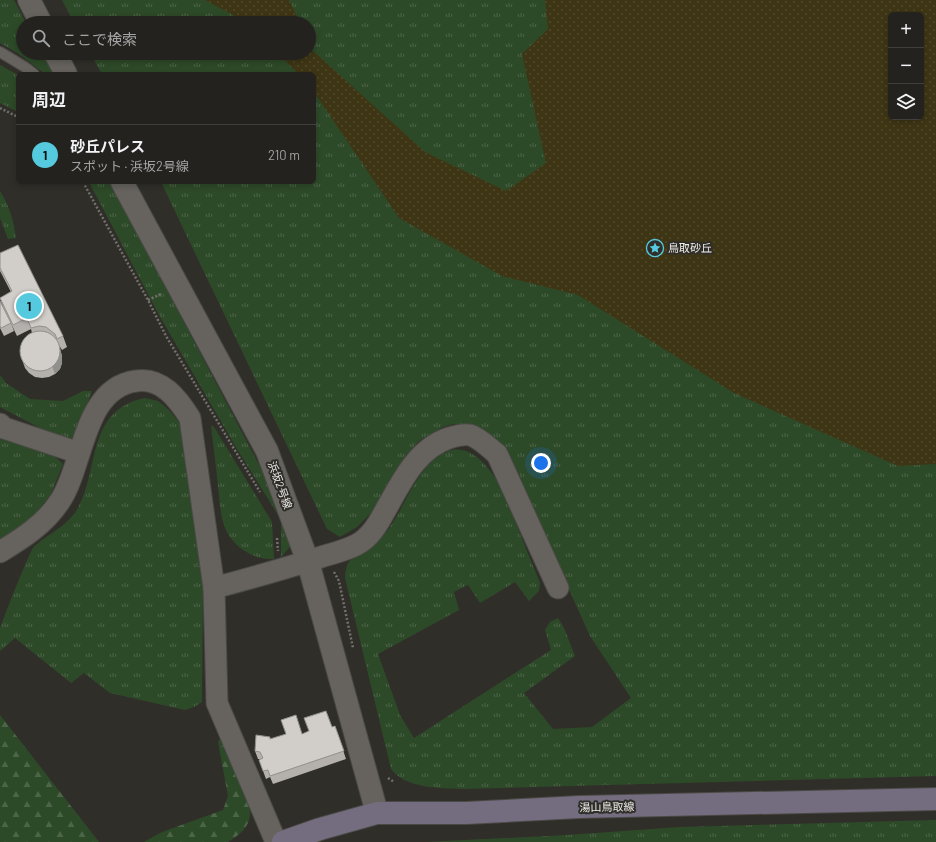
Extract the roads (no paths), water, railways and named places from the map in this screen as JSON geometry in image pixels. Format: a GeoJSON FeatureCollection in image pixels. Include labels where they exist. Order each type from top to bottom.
{"type":"FeatureCollection","features":[{"type":"Feature","properties":{"kind":"main road","name":"湯山鳥取線"},"geometry":{"type":"LineString","coordinates":[[284,842],[320,829],[377,813],[466,813],[579,807],[936,799]]}},
{"type":"Feature","properties":{"kind":"street"},"geometry":{"type":"LineString","coordinates":[[29,0],[37,16]]}},
{"type":"Feature","properties":{"kind":"street"},"geometry":{"type":"LineString","coordinates":[[59,60],[65,72]]}},
{"type":"Feature","properties":{"kind":"street","name":"浜坂2号線"},"geometry":{"type":"LineString","coordinates":[[123,184],[267,451],[308,562],[377,813]]}},
{"type":"Feature","properties":{"kind":"street"},"geometry":{"type":"LineString","coordinates":[[0,552],[43,522],[56,506],[66,490],[88,428],[101,404],[112,391],[127,382],[141,380],[152,382],[165,388],[179,400],[190,418],[214,588],[217,704],[276,842]]}},
{"type":"Feature","properties":{"kind":"street"},"geometry":{"type":"LineString","coordinates":[[0,424],[4,428],[79,454]]}},
{"type":"Feature","properties":{"kind":"street"},"geometry":{"type":"LineString","coordinates":[[214,588],[308,562],[357,545],[376,527],[405,476],[414,464],[428,450],[444,440],[457,436],[469,435],[481,441],[497,454],[558,588]]}},
{"type":"Feature","properties":{"kind":"lane"},"geometry":{"type":"LineString","coordinates":[[0,52],[31,72]]}},
{"type":"Feature","properties":{"kind":"place","name":"鳥取砂丘"},"geometry":{"type":"Point","coordinates":[655,248]}},
{"type":"Feature","properties":{"kind":"place","name":"砂丘パレス"},"geometry":{"type":"Point","coordinates":[29,306]}}]}
